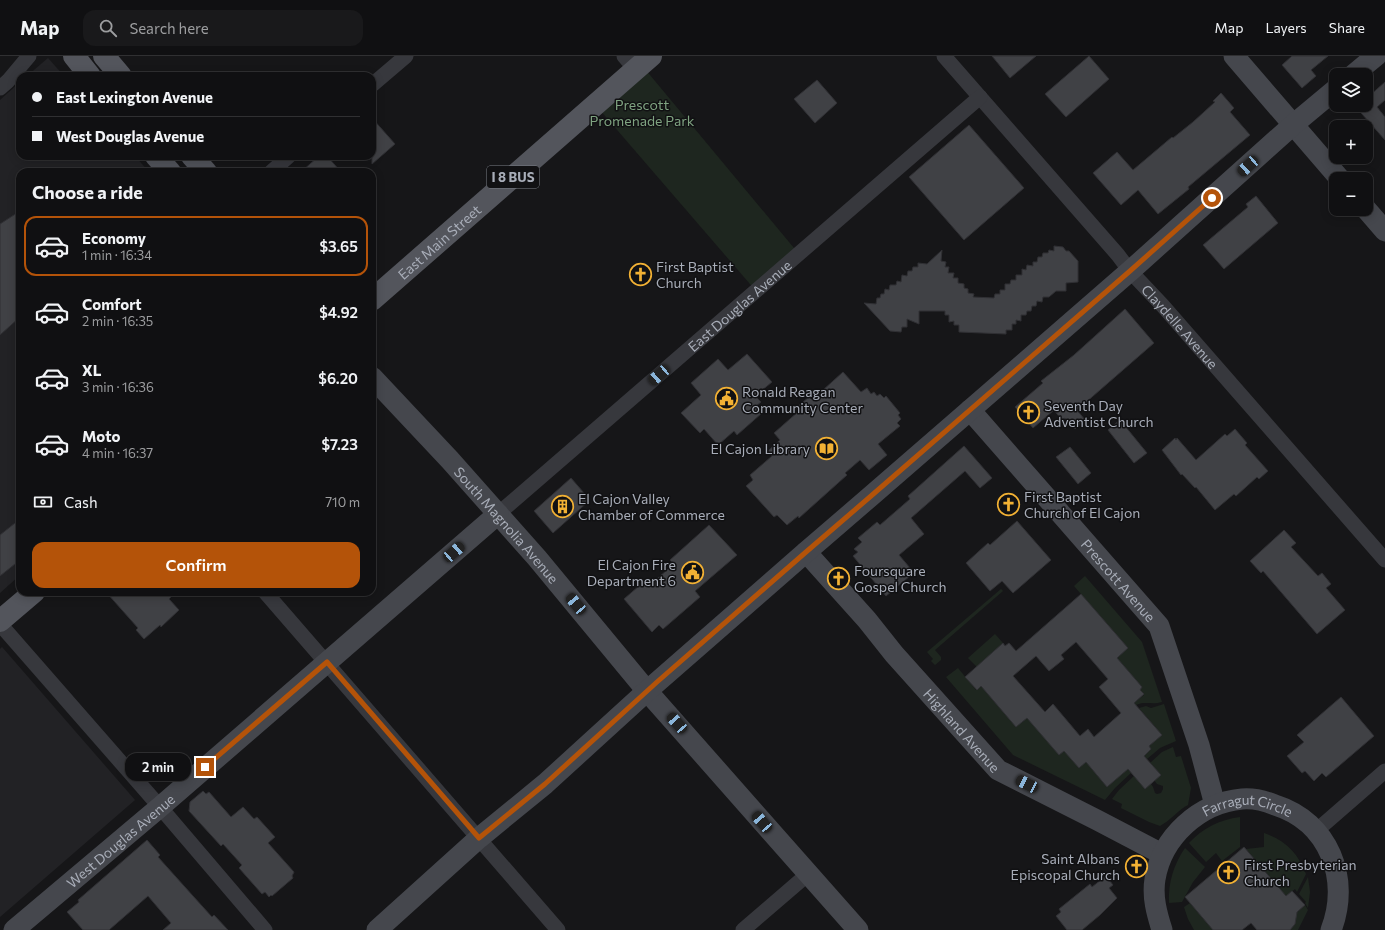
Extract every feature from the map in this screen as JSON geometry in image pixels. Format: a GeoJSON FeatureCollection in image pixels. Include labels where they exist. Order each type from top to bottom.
{"type":"FeatureCollection","features":[{"type":"Feature","properties":{"kind":"main road"},"geometry":{"type":"LineString","coordinates":[[74,56],[87,72]]}},
{"type":"Feature","properties":{"kind":"main road"},"geometry":{"type":"LineString","coordinates":[[104,56],[118,72]]}},
{"type":"Feature","properties":{"kind":"main road","name":"East Main Street"},"geometry":{"type":"LineString","coordinates":[[376,296],[637,61]]}},
{"type":"Feature","properties":{"kind":"main road"},"geometry":{"type":"LineString","coordinates":[[160,160],[166,168]]}},
{"type":"Feature","properties":{"kind":"main road"},"geometry":{"type":"LineString","coordinates":[[196,160],[202,168]]}},
{"type":"Feature","properties":{"kind":"main road"},"geometry":{"type":"LineString","coordinates":[[0,621],[29,596]]}},
{"type":"Feature","properties":{"kind":"street"},"geometry":{"type":"LineString","coordinates":[[0,88],[8,81],[29,56]]}},
{"type":"Feature","properties":{"kind":"street"},"geometry":{"type":"LineString","coordinates":[[376,82],[406,56]]}},
{"type":"Feature","properties":{"kind":"street","name":"Claydelle Avenue"},"geometry":{"type":"LineString","coordinates":[[944,56],[1118,255],[1130,271],[1163,306],[1385,560]]}},
{"type":"Feature","properties":{"kind":"street"},"geometry":{"type":"LineString","coordinates":[[1234,56],[1334,172]]}},
{"type":"Feature","properties":{"kind":"street"},"geometry":{"type":"LineString","coordinates":[[1361,68],[1376,56]]}},
{"type":"Feature","properties":{"kind":"street"},"geometry":{"type":"LineString","coordinates":[[377,930],[479,838],[545,784],[647,691],[1130,271],[1294,124],[1329,95]]}},
{"type":"Feature","properties":{"kind":"street","name":"East Douglas Avenue"},"geometry":{"type":"LineString","coordinates":[[498,514],[980,97]]}},
{"type":"Feature","properties":{"kind":"street"},"geometry":{"type":"LineString","coordinates":[[276,168],[284,160]]}},
{"type":"Feature","properties":{"kind":"street"},"geometry":{"type":"LineString","coordinates":[[1372,216],[1385,230]]}},
{"type":"Feature","properties":{"kind":"street","name":"South Magnolia Avenue"},"geometry":{"type":"LineString","coordinates":[[376,381],[450,460],[544,566],[647,691],[858,930]]}},
{"type":"Feature","properties":{"kind":"street","name":"Prescott Avenue"},"geometry":{"type":"LineString","coordinates":[[970,410],[1159,626],[1199,745],[1215,805]]}},
{"type":"Feature","properties":{"kind":"street","name":"West Douglas Avenue"},"geometry":{"type":"LineString","coordinates":[[14,930],[498,514]]}},
{"type":"Feature","properties":{"kind":"street","name":"Highland Avenue"},"geometry":{"type":"LineString","coordinates":[[806,552],[998,770],[1162,854]]}},
{"type":"Feature","properties":{"kind":"street"},"geometry":{"type":"LineString","coordinates":[[269,596],[558,930]]}},
{"type":"Feature","properties":{"kind":"street"},"geometry":{"type":"LineString","coordinates":[[0,624],[160,806],[265,930]]}},
{"type":"Feature","properties":{"kind":"street"},"geometry":{"type":"LineString","coordinates":[[1316,831],[1385,771]]}},
{"type":"Feature","properties":{"kind":"street","name":"Farragut Circle"},"geometry":{"type":"LineString","coordinates":[[1162,930],[1155,906],[1155,880],[1162,854],[1173,837],[1192,818],[1215,805],[1243,799],[1264,801],[1285,808],[1304,819],[1316,831],[1331,855],[1338,877],[1338,927]]}},
{"type":"Feature","properties":{"kind":"street"},"geometry":{"type":"LineString","coordinates":[[743,930],[808,874]]}},
{"type":"Feature","properties":{"kind":"shaded area"},"geometry":{"type":"Polygon","coordinates":[[[48,58],[60,72],[32,72],[48,58]]]}},
{"type":"Feature","properties":{"kind":"shaded area"},"geometry":{"type":"Polygon","coordinates":[[[16,86],[16,160],[138,160],[146,168],[16,168],[16,579],[0,593],[0,100],[16,86]]]}},
{"type":"Feature","properties":{"kind":"shaded area"},"geometry":{"type":"Polygon","coordinates":[[[2,647],[135,800],[0,917],[0,649],[2,647]]]}},
{"type":"Feature","properties":{"kind":"green space","name":"Prescott Promenade Park"},"geometry":{"type":"Polygon","coordinates":[[[645,69],[799,254],[756,291],[599,109],[645,69]]]}},
{"type":"Feature","properties":{"kind":"green space"},"geometry":{"type":"Polygon","coordinates":[[[1085,576],[1142,642],[1162,702],[1136,705],[1134,703],[1144,695],[1140,690],[1142,687],[1117,658],[1128,648],[1074,586],[1085,576]]]}},
{"type":"Feature","properties":{"kind":"green space"},"geometry":{"type":"Polygon","coordinates":[[[1001,589],[1003,591],[935,650],[941,657],[941,660],[935,665],[931,661],[933,659],[927,652],[1001,589]]]}},
{"type":"Feature","properties":{"kind":"green space"},"geometry":{"type":"Polygon","coordinates":[[[995,634],[1003,643],[977,667],[968,658],[995,634]]]}},
{"type":"Feature","properties":{"kind":"green space"},"geometry":{"type":"Polygon","coordinates":[[[958,668],[976,690],[981,686],[1016,727],[1027,718],[1064,751],[1086,762],[1107,787],[1128,769],[1131,773],[1105,800],[1013,755],[946,677],[958,668]]]}},
{"type":"Feature","properties":{"kind":"green space"},"geometry":{"type":"Polygon","coordinates":[[[1164,704],[1176,741],[1160,748],[1147,759],[1144,756],[1151,749],[1149,746],[1162,735],[1139,708],[1146,706],[1151,708],[1164,704]]]}},
{"type":"Feature","properties":{"kind":"green space"},"geometry":{"type":"Polygon","coordinates":[[[1173,747],[1176,757],[1181,756],[1191,788],[1188,805],[1160,826],[1121,808],[1122,804],[1112,799],[1134,776],[1151,784],[1155,793],[1161,793],[1163,786],[1157,784],[1154,780],[1161,775],[1150,763],[1162,752],[1173,747]]]}},
{"type":"Feature","properties":{"kind":"green space"},"geometry":{"type":"Polygon","coordinates":[[[1240,817],[1240,847],[1222,861],[1216,853],[1206,862],[1189,843],[1206,829],[1225,820],[1240,817]]]}},
{"type":"Feature","properties":{"kind":"green space"},"geometry":{"type":"Polygon","coordinates":[[[1264,833],[1278,839],[1290,848],[1303,866],[1306,874],[1297,892],[1295,889],[1286,896],[1246,849],[1264,847],[1264,833]]]}},
{"type":"Feature","properties":{"kind":"green space"},"geometry":{"type":"Polygon","coordinates":[[[1185,848],[1205,867],[1193,882],[1182,902],[1169,903],[1172,874],[1185,848]]]}},
{"type":"Feature","properties":{"kind":"green space"},"geometry":{"type":"Polygon","coordinates":[[[1308,877],[1310,892],[1308,908],[1305,903],[1306,902],[1299,894],[1308,877]]]}},
{"type":"Feature","properties":{"kind":"green space"},"geometry":{"type":"Polygon","coordinates":[[[1190,903],[1213,930],[1194,930],[1184,907],[1190,903]]]}},
{"type":"Feature","properties":{"kind":"green space"},"geometry":{"type":"Polygon","coordinates":[[[1305,905],[1308,910],[1298,930],[1290,930],[1295,924],[1296,913],[1305,905]]]}},
{"type":"Feature","properties":{"kind":"building"},"geometry":{"type":"Polygon","coordinates":[[[992,56],[1036,56],[1010,78],[992,56]]]}},
{"type":"Feature","properties":{"kind":"building"},"geometry":{"type":"Polygon","coordinates":[[[1089,56],[1109,79],[1066,117],[1045,94],[1089,56]]]}},
{"type":"Feature","properties":{"kind":"building"},"geometry":{"type":"Polygon","coordinates":[[[1292,56],[1328,56],[1311,70],[1316,76],[1302,88],[1282,65],[1292,56]]]}},
{"type":"Feature","properties":{"kind":"building"},"geometry":{"type":"Polygon","coordinates":[[[817,80],[837,103],[815,123],[794,99],[817,80]]]}},
{"type":"Feature","properties":{"kind":"building"},"geometry":{"type":"Polygon","coordinates":[[[1385,82],[1385,100],[1377,107],[1385,117],[1385,140],[1373,126],[1373,120],[1367,120],[1360,112],[1373,112],[1373,93],[1385,82]]]}},
{"type":"Feature","properties":{"kind":"building"},"geometry":{"type":"Polygon","coordinates":[[[1221,93],[1234,108],[1230,112],[1250,135],[1188,187],[1189,189],[1158,214],[1138,190],[1121,205],[1093,173],[1117,152],[1133,170],[1172,137],[1173,138],[1193,122],[1215,102],[1213,101],[1221,93]]]}},
{"type":"Feature","properties":{"kind":"building"},"geometry":{"type":"Polygon","coordinates":[[[376,123],[395,144],[372,164],[372,160],[376,160],[376,123]]]}},
{"type":"Feature","properties":{"kind":"building"},"geometry":{"type":"Polygon","coordinates":[[[969,125],[1024,188],[964,240],[909,177],[969,125]]]}},
{"type":"Feature","properties":{"kind":"building"},"geometry":{"type":"Polygon","coordinates":[[[314,160],[330,160],[338,168],[306,168],[314,160]]]}},
{"type":"Feature","properties":{"kind":"building"},"geometry":{"type":"Polygon","coordinates":[[[1256,196],[1278,223],[1224,269],[1203,245],[1248,207],[1246,204],[1256,196]]]}},
{"type":"Feature","properties":{"kind":"building"},"geometry":{"type":"Polygon","coordinates":[[[16,214],[16,321],[0,335],[0,224],[16,214]]]}},
{"type":"Feature","properties":{"kind":"building"},"geometry":{"type":"Polygon","coordinates":[[[1054,246],[1063,247],[1078,261],[1078,282],[1066,283],[1066,291],[1056,291],[1049,297],[1043,297],[1042,302],[1037,301],[1036,306],[1032,306],[1031,311],[1027,311],[1026,315],[1021,315],[1021,321],[1016,320],[1016,324],[1012,324],[1012,330],[1006,330],[1006,334],[959,332],[959,325],[954,325],[954,321],[949,322],[949,315],[945,315],[945,311],[919,311],[919,324],[907,319],[907,327],[902,327],[901,332],[890,331],[864,303],[876,304],[877,298],[880,298],[881,294],[884,294],[885,289],[889,290],[890,285],[896,285],[897,281],[901,282],[902,275],[907,276],[908,271],[912,271],[913,267],[918,267],[918,263],[927,264],[942,250],[941,261],[946,262],[945,267],[949,267],[948,273],[954,273],[953,278],[958,278],[958,283],[964,284],[964,288],[968,289],[968,293],[974,294],[973,297],[994,298],[995,294],[1000,294],[1000,290],[1005,290],[1005,284],[1010,284],[1011,280],[1016,280],[1016,275],[1022,275],[1022,269],[1026,270],[1027,265],[1033,266],[1033,262],[1037,262],[1038,257],[1042,257],[1043,253],[1048,253],[1049,250],[1054,251],[1054,246]]]}},
{"type":"Feature","properties":{"kind":"building"},"geometry":{"type":"Polygon","coordinates":[[[1125,309],[1154,343],[1077,410],[1085,420],[1075,429],[1065,418],[1062,420],[1054,410],[1033,428],[1015,407],[1043,383],[1041,381],[1074,355],[1125,309]]]}},
{"type":"Feature","properties":{"kind":"building","name":"Ronald Reagan Community Center"},"geometry":{"type":"Polygon","coordinates":[[[747,354],[772,382],[755,396],[761,402],[756,406],[762,413],[737,435],[734,431],[718,445],[704,429],[700,433],[681,413],[701,395],[691,383],[718,359],[728,370],[747,354]]]}},
{"type":"Feature","properties":{"kind":"building","name":"El Cajon Library"},"geometry":{"type":"Polygon","coordinates":[[[843,372],[861,392],[867,388],[871,394],[874,392],[877,396],[880,394],[884,398],[886,396],[900,413],[898,415],[901,419],[897,423],[900,426],[878,444],[887,455],[869,470],[860,460],[845,473],[847,475],[799,518],[798,516],[787,525],[777,515],[774,517],[746,486],[753,480],[750,475],[772,456],[768,451],[780,440],[774,433],[799,411],[796,408],[809,397],[812,400],[843,372]]]}},
{"type":"Feature","properties":{"kind":"building"},"geometry":{"type":"Polygon","coordinates":[[[1120,420],[1147,453],[1134,463],[1108,430],[1120,420]]]}},
{"type":"Feature","properties":{"kind":"building"},"geometry":{"type":"Polygon","coordinates":[[[1235,429],[1247,443],[1245,445],[1268,471],[1259,479],[1257,477],[1236,496],[1234,494],[1215,510],[1196,487],[1195,488],[1182,474],[1181,475],[1162,450],[1175,438],[1176,440],[1177,438],[1196,460],[1225,434],[1227,436],[1235,429]]]}},
{"type":"Feature","properties":{"kind":"building"},"geometry":{"type":"Polygon","coordinates":[[[964,446],[992,478],[980,488],[965,471],[911,518],[924,534],[899,555],[910,568],[906,571],[910,576],[886,596],[853,556],[858,552],[854,549],[862,542],[858,538],[877,522],[880,525],[910,499],[908,496],[964,446]]]}},
{"type":"Feature","properties":{"kind":"building"},"geometry":{"type":"Polygon","coordinates":[[[1070,447],[1091,473],[1078,484],[1056,457],[1070,447]]]}},
{"type":"Feature","properties":{"kind":"building","name":"El Cajon Valley Chamber of Commerce"},"geometry":{"type":"Polygon","coordinates":[[[571,478],[590,500],[553,533],[534,511],[571,478]]]}},
{"type":"Feature","properties":{"kind":"building"},"geometry":{"type":"Polygon","coordinates":[[[1017,521],[1051,560],[1013,593],[1002,581],[990,591],[966,563],[988,543],[990,545],[1017,521]]]}},
{"type":"Feature","properties":{"kind":"building"},"geometry":{"type":"Polygon","coordinates":[[[16,522],[16,563],[0,576],[0,535],[16,522]]]}},
{"type":"Feature","properties":{"kind":"building","name":"El Cajon Fire Department 6"},"geometry":{"type":"Polygon","coordinates":[[[709,525],[737,555],[695,591],[700,597],[663,629],[659,625],[652,632],[624,599],[647,579],[651,584],[674,564],[670,560],[709,525]]]}},
{"type":"Feature","properties":{"kind":"building"},"geometry":{"type":"Polygon","coordinates":[[[1284,530],[1296,543],[1291,547],[1318,576],[1322,573],[1331,584],[1326,588],[1345,610],[1317,634],[1263,571],[1261,573],[1250,561],[1284,530]]]}},
{"type":"Feature","properties":{"kind":"building"},"geometry":{"type":"Polygon","coordinates":[[[1081,594],[1128,648],[1117,658],[1142,687],[1140,690],[1144,694],[1134,703],[1162,735],[1149,746],[1151,749],[1144,756],[1161,775],[1145,789],[1128,769],[1107,787],[1086,762],[1079,768],[1064,751],[1059,755],[1027,718],[1016,727],[981,686],[977,690],[965,677],[1003,643],[1005,646],[1009,643],[1016,651],[1081,594]],[[1076,642],[1061,655],[1064,659],[1049,671],[1036,656],[1013,676],[1045,712],[1053,704],[1080,736],[1088,729],[1094,737],[1121,713],[1099,687],[1108,679],[1076,642]]]}},
{"type":"Feature","properties":{"kind":"building"},"geometry":{"type":"Polygon","coordinates":[[[110,596],[171,597],[169,599],[179,610],[161,627],[160,625],[144,639],[136,630],[138,628],[110,596]]]}},
{"type":"Feature","properties":{"kind":"building"},"geometry":{"type":"Polygon","coordinates":[[[1341,697],[1374,736],[1326,777],[1322,773],[1314,781],[1305,771],[1302,773],[1287,756],[1304,742],[1297,735],[1341,697]]]}},
{"type":"Feature","properties":{"kind":"building"},"geometry":{"type":"Polygon","coordinates":[[[203,791],[206,794],[209,792],[231,817],[243,807],[254,819],[257,817],[275,837],[268,843],[294,872],[292,876],[293,878],[272,896],[271,895],[269,897],[265,892],[262,894],[239,868],[242,865],[223,844],[221,846],[189,811],[190,802],[203,791]]]}},
{"type":"Feature","properties":{"kind":"building"},"geometry":{"type":"Polygon","coordinates":[[[147,840],[160,855],[158,857],[193,896],[212,917],[214,915],[228,930],[163,930],[171,923],[148,896],[109,930],[83,930],[67,912],[79,902],[78,900],[147,840]]]}},
{"type":"Feature","properties":{"kind":"building"},"geometry":{"type":"Polygon","coordinates":[[[1244,847],[1286,896],[1292,891],[1305,905],[1297,912],[1295,924],[1290,930],[1257,930],[1251,923],[1242,930],[1213,930],[1185,897],[1244,847]]]}},
{"type":"Feature","properties":{"kind":"building"},"geometry":{"type":"Polygon","coordinates":[[[1106,876],[1113,885],[1109,888],[1117,898],[1082,930],[1067,930],[1056,916],[1061,912],[1059,909],[1090,884],[1092,887],[1106,876]]]}},
{"type":"Feature","properties":{"kind":"place","name":"First Baptist Church"},"geometry":{"type":"Point","coordinates":[641,274]}},
{"type":"Feature","properties":{"kind":"place","name":"Ronald Reagan Community Center"},"geometry":{"type":"Point","coordinates":[727,399]}},
{"type":"Feature","properties":{"kind":"place","name":"Seventh Day Adventist Church"},"geometry":{"type":"Point","coordinates":[1029,413]}},
{"type":"Feature","properties":{"kind":"place","name":"El Cajon Library"},"geometry":{"type":"Point","coordinates":[826,448]}},
{"type":"Feature","properties":{"kind":"place","name":"First Baptist Church of El Cajon"},"geometry":{"type":"Point","coordinates":[1009,504]}},
{"type":"Feature","properties":{"kind":"place","name":"El Cajon Valley Chamber of Commerce"},"geometry":{"type":"Point","coordinates":[562,506]}},
{"type":"Feature","properties":{"kind":"place","name":"El Cajon Fire Department 6"},"geometry":{"type":"Point","coordinates":[692,572]}},
{"type":"Feature","properties":{"kind":"place","name":"Foursquare Gospel Church"},"geometry":{"type":"Point","coordinates":[838,578]}},
{"type":"Feature","properties":{"kind":"place","name":"Saint Albans Episcopal Church"},"geometry":{"type":"Point","coordinates":[1136,866]}},
{"type":"Feature","properties":{"kind":"place","name":"First Presbyterian Church"},"geometry":{"type":"Point","coordinates":[1228,872]}},
{"type":"Feature","properties":{"kind":"route"},"geometry":{"type":"LineString","coordinates":[[205,767],[327,662],[479,838],[545,784],[657,682],[1212,198]]}}]}
